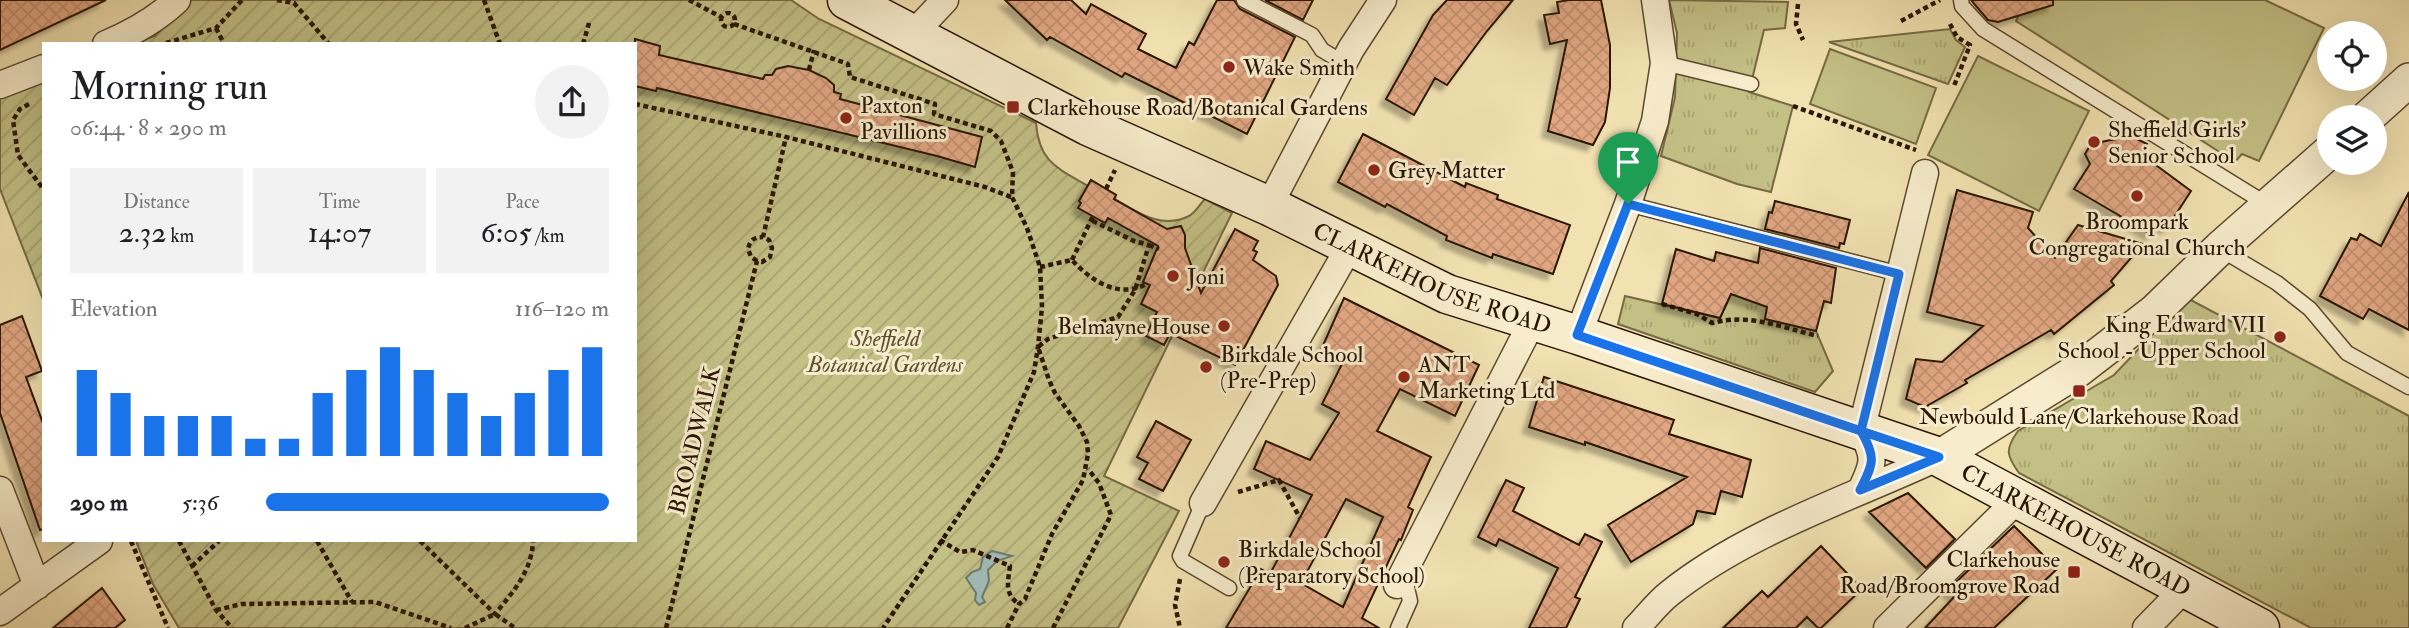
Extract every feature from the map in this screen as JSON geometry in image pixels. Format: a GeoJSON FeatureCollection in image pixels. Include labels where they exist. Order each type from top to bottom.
{"type":"FeatureCollection","features":[{"type":"Feature","properties":{"kind":"main road","name":"CLARKEHOUSE ROAD"},"geometry":{"type":"LineString","coordinates":[[847,0],[1098,131],[1269,206],[1447,295],[1533,320],[1939,457],[2260,628]]}},
{"type":"Feature","properties":{"kind":"street"},"geometry":{"type":"LineString","coordinates":[[111,42],[129,35],[177,0]]}},
{"type":"Feature","properties":{"kind":"street"},"geometry":{"type":"LineString","coordinates":[[912,35],[945,0]]}},
{"type":"Feature","properties":{"kind":"street"},"geometry":{"type":"LineString","coordinates":[[1269,206],[1344,63],[1383,0]]}},
{"type":"Feature","properties":{"kind":"street"},"geometry":{"type":"LineString","coordinates":[[1577,335],[1628,204],[1655,121],[1664,63],[1655,0]]}},
{"type":"Feature","properties":{"kind":"street"},"geometry":{"type":"LineString","coordinates":[[0,85],[42,69]]}},
{"type":"Feature","properties":{"kind":"street"},"geometry":{"type":"LineString","coordinates":[[2381,105],[2409,80]]}},
{"type":"Feature","properties":{"kind":"street"},"geometry":{"type":"LineString","coordinates":[[1636,628],[1668,594],[1723,556],[1860,490],[1939,457],[2077,371],[2155,311],[2220,248],[2317,163]]}},
{"type":"Feature","properties":{"kind":"street"},"geometry":{"type":"LineString","coordinates":[[1860,490],[1871,464],[1872,450],[1861,431],[1925,173]]}},
{"type":"Feature","properties":{"kind":"street"},"geometry":{"type":"LineString","coordinates":[[1203,503],[1350,246]]}},
{"type":"Feature","properties":{"kind":"street"},"geometry":{"type":"LineString","coordinates":[[1400,579],[1533,320]]}},
{"type":"Feature","properties":{"kind":"street"},"geometry":{"type":"LineString","coordinates":[[0,490],[37,586]]}},
{"type":"Feature","properties":{"kind":"street"},"geometry":{"type":"LineString","coordinates":[[1887,628],[2019,499]]}},
{"type":"Feature","properties":{"kind":"street"},"geometry":{"type":"LineString","coordinates":[[0,612],[98,542]]}},
{"type":"Feature","properties":{"kind":"street"},"geometry":{"type":"LineString","coordinates":[[2146,628],[2186,588]]}},
{"type":"Feature","properties":{"kind":"lane"},"geometry":{"type":"LineString","coordinates":[[1244,0],[1312,35],[1322,50],[1344,63]]}},
{"type":"Feature","properties":{"kind":"lane"},"geometry":{"type":"LineString","coordinates":[[1961,0],[1962,6],[1983,29],[2270,206]]}},
{"type":"Feature","properties":{"kind":"lane"},"geometry":{"type":"LineString","coordinates":[[1664,63],[1751,84]]}},
{"type":"Feature","properties":{"kind":"lane"},"geometry":{"type":"LineString","coordinates":[[1628,204],[1899,274]]}},
{"type":"Feature","properties":{"kind":"lane"},"geometry":{"type":"LineString","coordinates":[[2220,248],[2277,284],[2310,309],[2347,353],[2409,387]]}},
{"type":"Feature","properties":{"kind":"lane"},"geometry":{"type":"LineString","coordinates":[[1203,503],[1180,556],[1183,561],[1229,588]]}},
{"type":"Feature","properties":{"kind":"lane"},"geometry":{"type":"LineString","coordinates":[[1398,628],[1410,601],[1400,579]]}},
{"type":"Feature","properties":{"kind":"path"},"geometry":{"type":"LineString","coordinates":[[171,42],[216,28],[242,0]]}},
{"type":"Feature","properties":{"kind":"path"},"geometry":{"type":"LineString","coordinates":[[277,0],[293,3],[327,42]]}},
{"type":"Feature","properties":{"kind":"path"},"geometry":{"type":"LineString","coordinates":[[484,0],[499,42]]}},
{"type":"Feature","properties":{"kind":"path"},"geometry":{"type":"LineString","coordinates":[[689,0],[721,17]]}},
{"type":"Feature","properties":{"kind":"path"},"geometry":{"type":"LineString","coordinates":[[1900,21],[1940,0]]}},
{"type":"Feature","properties":{"kind":"path"},"geometry":{"type":"LineString","coordinates":[[1798,4],[1796,24],[1802,40]]}},
{"type":"Feature","properties":{"kind":"path"},"geometry":{"type":"LineString","coordinates":[[721,17],[732,13],[736,19],[734,24]]}},
{"type":"Feature","properties":{"kind":"path"},"geometry":{"type":"LineString","coordinates":[[1944,14],[1957,37],[1970,45],[1954,86]]}},
{"type":"Feature","properties":{"kind":"path"},"geometry":{"type":"LineString","coordinates":[[721,17],[722,24],[726,27],[734,24],[814,50],[848,64],[850,77],[935,104],[934,114],[991,131],[1001,141],[1013,172],[1012,197],[1027,228],[1040,267],[1042,307],[1034,372],[998,457],[883,628]]}},
{"type":"Feature","properties":{"kind":"path"},"geometry":{"type":"LineString","coordinates":[[584,42],[589,23]]}},
{"type":"Feature","properties":{"kind":"path"},"geometry":{"type":"LineString","coordinates":[[216,28],[223,42]]}},
{"type":"Feature","properties":{"kind":"path"},"geometry":{"type":"LineString","coordinates":[[809,70],[814,50]]}},
{"type":"Feature","properties":{"kind":"path"},"geometry":{"type":"LineString","coordinates":[[31,102],[20,109],[13,120],[18,155],[42,187]]}},
{"type":"Feature","properties":{"kind":"path"},"geometry":{"type":"LineString","coordinates":[[637,104],[786,136],[985,187],[1012,197]]}},
{"type":"Feature","properties":{"kind":"path"},"geometry":{"type":"LineString","coordinates":[[1793,106],[1928,155],[1925,173]]}},
{"type":"Feature","properties":{"kind":"path","name":"BROADWALK"},"geometry":{"type":"LineString","coordinates":[[763,237],[786,136]]}},
{"type":"Feature","properties":{"kind":"path"},"geometry":{"type":"LineString","coordinates":[[1106,189],[1115,170]]}},
{"type":"Feature","properties":{"kind":"path"},"geometry":{"type":"LineString","coordinates":[[1072,260],[1092,218],[1134,241],[1159,248]]}},
{"type":"Feature","properties":{"kind":"path","name":"BROADWALK"},"geometry":{"type":"LineString","coordinates":[[763,237],[769,240],[772,248],[770,257],[762,262],[751,257],[748,249],[750,241],[763,237]]}},
{"type":"Feature","properties":{"kind":"path"},"geometry":{"type":"LineString","coordinates":[[1038,346],[1048,339],[1118,317],[1135,290],[1149,245]]}},
{"type":"Feature","properties":{"kind":"path"},"geometry":{"type":"LineString","coordinates":[[1040,267],[1072,260]]}},
{"type":"Feature","properties":{"kind":"path"},"geometry":{"type":"LineString","coordinates":[[1072,260],[1088,276],[1112,288],[1135,290],[1146,284]]}},
{"type":"Feature","properties":{"kind":"path","name":"BROADWALK"},"geometry":{"type":"LineString","coordinates":[[666,628],[757,261]]}},
{"type":"Feature","properties":{"kind":"path"},"geometry":{"type":"LineString","coordinates":[[1662,304],[1697,314],[1712,323],[1735,318],[1749,319],[1818,336]]}},
{"type":"Feature","properties":{"kind":"path"},"geometry":{"type":"LineString","coordinates":[[1007,628],[1019,604],[1025,600],[1052,534],[1087,468],[1087,442],[1055,393],[1038,346]]}},
{"type":"Feature","properties":{"kind":"path"},"geometry":{"type":"LineString","coordinates":[[1053,628],[1111,515],[1099,482],[1087,468]]}},
{"type":"Feature","properties":{"kind":"path"},"geometry":{"type":"LineString","coordinates":[[1203,503],[1279,480],[1300,518]]}},
{"type":"Feature","properties":{"kind":"path"},"geometry":{"type":"LineString","coordinates":[[940,540],[960,552],[967,549],[1010,566],[1007,590],[1019,604]]}},
{"type":"Feature","properties":{"kind":"path"},"geometry":{"type":"LineString","coordinates":[[131,542],[168,628]]}},
{"type":"Feature","properties":{"kind":"path"},"geometry":{"type":"LineString","coordinates":[[180,542],[216,610],[232,628]]}},
{"type":"Feature","properties":{"kind":"path"},"geometry":{"type":"LineString","coordinates":[[192,566],[218,542]]}},
{"type":"Feature","properties":{"kind":"path"},"geometry":{"type":"LineString","coordinates":[[318,542],[352,602]]}},
{"type":"Feature","properties":{"kind":"path"},"geometry":{"type":"LineString","coordinates":[[421,542],[495,614],[515,628]]}},
{"type":"Feature","properties":{"kind":"path"},"geometry":{"type":"LineString","coordinates":[[465,628],[495,614],[521,582],[533,553],[533,542]]}},
{"type":"Feature","properties":{"kind":"path"},"geometry":{"type":"LineString","coordinates":[[1180,628],[1175,605],[1183,561]]}},
{"type":"Feature","properties":{"kind":"path"},"geometry":{"type":"LineString","coordinates":[[216,610],[243,604],[375,602],[451,628]]}},
{"type":"Feature","properties":{"kind":"green space","name":"Sheffield Botanical Gardens"},"geometry":{"type":"Polygon","coordinates":[[[191,0],[791,0],[819,19],[1036,123],[1041,147],[1051,162],[1088,186],[1091,180],[1116,195],[1115,199],[1141,214],[1160,220],[1179,220],[1191,215],[1205,199],[1232,213],[1104,476],[1179,511],[1118,628],[179,628],[153,584],[136,542],[637,542],[637,42],[138,42],[155,36],[191,0]]]}},
{"type":"Feature","properties":{"kind":"green space"},"geometry":{"type":"Polygon","coordinates":[[[1669,0],[1788,2],[1785,28],[1764,30],[1749,92],[1793,106],[1771,192],[1737,184],[1661,156],[1675,97],[1677,33],[1669,0]]]}},
{"type":"Feature","properties":{"kind":"green space"},"geometry":{"type":"Polygon","coordinates":[[[2025,0],[2265,0],[2317,25],[2317,42],[2259,161],[2242,154],[2235,162],[2016,21],[2025,0]]]}},
{"type":"Feature","properties":{"kind":"green space"},"geometry":{"type":"Polygon","coordinates":[[[1950,29],[1956,40],[1965,47],[1948,84],[1829,42],[1950,29]]]}},
{"type":"Feature","properties":{"kind":"green space"},"geometry":{"type":"Polygon","coordinates":[[[1830,49],[1936,88],[1916,144],[1810,104],[1830,49]]]}},
{"type":"Feature","properties":{"kind":"green space"},"geometry":{"type":"Polygon","coordinates":[[[1978,56],[2089,111],[2039,211],[1928,155],[1978,56]]]}},
{"type":"Feature","properties":{"kind":"green space"},"geometry":{"type":"Polygon","coordinates":[[[42,78],[42,297],[0,189],[0,93],[42,78]]]}},
{"type":"Feature","properties":{"kind":"green space"},"geometry":{"type":"Polygon","coordinates":[[[1731,294],[1769,298],[1765,319],[1816,331],[1833,371],[1815,392],[1618,324],[1625,296],[1720,318],[1731,294]]]}},
{"type":"Feature","properties":{"kind":"green space","name":"King Edward VII School - Upper School"},"geometry":{"type":"Polygon","coordinates":[[[2187,298],[2409,416],[2409,628],[2311,628],[2019,473],[2009,452],[2018,431],[2114,375],[2187,298]]]}},
{"type":"Feature","properties":{"kind":"water"},"geometry":{"type":"Polygon","coordinates":[[[992,551],[1012,556],[997,561],[988,570],[989,581],[982,597],[985,602],[979,605],[975,600],[976,593],[966,578],[980,569],[983,557],[992,551]]]}},
{"type":"Feature","properties":{"kind":"building"},"geometry":{"type":"Polygon","coordinates":[[[0,0],[106,0],[0,50],[0,0]]]}},
{"type":"Feature","properties":{"kind":"building","name":"Wake Smith"},"geometry":{"type":"Polygon","coordinates":[[[1005,0],[1071,0],[1086,14],[1091,4],[1146,34],[1138,49],[1176,68],[1189,42],[1194,45],[1217,0],[1234,0],[1240,9],[1295,37],[1247,134],[1125,73],[1122,77],[1050,37],[1047,40],[1005,0]]]}},
{"type":"Feature","properties":{"kind":"building"},"geometry":{"type":"Polygon","coordinates":[[[1265,0],[1313,0],[1303,20],[1265,0]]]}},
{"type":"Feature","properties":{"kind":"building"},"geometry":{"type":"Polygon","coordinates":[[[1447,0],[1513,0],[1447,85],[1435,78],[1414,115],[1386,99],[1433,15],[1447,0]]]}},
{"type":"Feature","properties":{"kind":"building"},"geometry":{"type":"Polygon","coordinates":[[[1601,0],[1610,45],[1610,88],[1605,122],[1593,145],[1548,131],[1567,40],[1550,44],[1544,15],[1559,13],[1557,2],[1601,0]]]}},
{"type":"Feature","properties":{"kind":"building"},"geometry":{"type":"Polygon","coordinates":[[[1971,0],[2053,0],[2053,5],[1998,22],[1988,20],[1971,0]]]}},
{"type":"Feature","properties":{"kind":"building","name":"Paxton Pavillions"},"geometry":{"type":"Polygon","coordinates":[[[635,39],[660,46],[659,55],[763,79],[765,75],[772,75],[776,69],[788,66],[809,70],[834,85],[834,92],[841,94],[840,99],[982,137],[975,167],[657,88],[656,91],[637,86],[635,39]]]}},
{"type":"Feature","properties":{"kind":"building","name":"Broompark Congregational Church"},"geometry":{"type":"Polygon","coordinates":[[[2121,131],[2147,144],[2141,154],[2191,191],[2167,228],[2160,224],[2151,234],[2074,189],[2090,164],[2085,154],[2091,144],[2116,139],[2121,131]]]}},
{"type":"Feature","properties":{"kind":"building"},"geometry":{"type":"Polygon","coordinates":[[[1363,134],[1465,187],[1466,183],[1498,195],[1497,199],[1570,225],[1553,274],[1493,254],[1492,258],[1446,240],[1447,236],[1338,182],[1363,134]]]}},
{"type":"Feature","properties":{"kind":"building"},"geometry":{"type":"Polygon","coordinates":[[[1091,180],[1116,195],[1114,199],[1167,229],[1181,226],[1185,235],[1185,248],[1201,293],[1235,229],[1258,241],[1253,250],[1257,252],[1253,260],[1276,276],[1278,285],[1235,365],[1170,333],[1164,345],[1146,336],[1157,312],[1141,304],[1150,285],[1143,282],[1158,246],[1108,218],[1105,223],[1078,208],[1091,180]]]}},
{"type":"Feature","properties":{"kind":"building"},"geometry":{"type":"Polygon","coordinates":[[[1957,190],[2033,212],[2028,228],[2055,258],[2078,225],[2143,244],[2111,281],[2114,285],[2054,334],[2051,330],[1965,380],[1967,383],[1925,407],[1906,399],[1916,359],[1942,362],[1983,326],[1927,312],[1957,190]]]}},
{"type":"Feature","properties":{"kind":"building"},"geometry":{"type":"Polygon","coordinates":[[[2409,192],[2409,330],[2369,309],[2363,319],[2320,296],[2351,238],[2357,240],[2360,234],[2381,246],[2409,192]]]}},
{"type":"Feature","properties":{"kind":"building"},"geometry":{"type":"Polygon","coordinates":[[[1775,201],[1850,220],[1844,244],[1840,243],[1839,248],[1765,229],[1775,201]]]}},
{"type":"Feature","properties":{"kind":"building"},"geometry":{"type":"Polygon","coordinates":[[[1760,248],[1836,268],[1831,303],[1824,301],[1816,331],[1765,319],[1767,307],[1731,294],[1720,318],[1662,304],[1676,249],[1714,261],[1716,252],[1758,263],[1760,248]]]}},
{"type":"Feature","properties":{"kind":"building"},"geometry":{"type":"Polygon","coordinates":[[[1344,298],[1479,365],[1455,416],[1400,389],[1377,431],[1431,457],[1408,507],[1413,510],[1401,540],[1399,539],[1362,618],[1379,628],[1226,628],[1261,569],[1270,574],[1312,495],[1254,469],[1266,441],[1310,460],[1339,413],[1322,404],[1343,362],[1321,350],[1344,298]],[[1346,499],[1301,583],[1343,607],[1383,517],[1346,499]]]}},
{"type":"Feature","properties":{"kind":"building"},"geometry":{"type":"Polygon","coordinates":[[[22,316],[42,371],[26,377],[42,421],[40,530],[0,413],[0,325],[22,316]]]}},
{"type":"Feature","properties":{"kind":"building"},"geometry":{"type":"Polygon","coordinates":[[[1544,377],[1674,420],[1669,434],[1751,460],[1742,497],[1721,491],[1715,514],[1697,511],[1693,524],[1631,562],[1608,525],[1687,477],[1585,442],[1585,445],[1529,427],[1544,377]]]}},
{"type":"Feature","properties":{"kind":"building"},"geometry":{"type":"Polygon","coordinates":[[[1156,421],[1191,440],[1163,491],[1139,479],[1148,463],[1137,457],[1156,421]]]}},
{"type":"Feature","properties":{"kind":"building"},"geometry":{"type":"Polygon","coordinates":[[[1506,480],[1524,488],[1513,511],[1579,545],[1585,534],[1602,542],[1575,597],[1580,599],[1566,628],[1529,628],[1558,568],[1499,539],[1496,546],[1478,537],[1506,480]]]}},
{"type":"Feature","properties":{"kind":"building"},"geometry":{"type":"Polygon","coordinates":[[[1908,493],[1955,539],[1926,568],[1869,512],[1908,493]]]}},
{"type":"Feature","properties":{"kind":"building"},"geometry":{"type":"Polygon","coordinates":[[[2014,526],[2057,569],[1994,628],[1925,628],[1955,596],[1948,590],[2014,526]]]}},
{"type":"Feature","properties":{"kind":"building"},"geometry":{"type":"Polygon","coordinates":[[[1821,546],[1862,589],[1821,628],[1807,617],[1796,628],[1723,628],[1762,591],[1768,597],[1821,546]]]}},
{"type":"Feature","properties":{"kind":"building"},"geometry":{"type":"Polygon","coordinates":[[[102,588],[125,620],[115,628],[53,628],[102,588]]]}},
{"type":"Feature","properties":{"kind":"place","name":"Wake Smith"},"geometry":{"type":"Point","coordinates":[1229,67]}},
{"type":"Feature","properties":{"kind":"place","name":"Clarkehouse Road/Botanical Gardens"},"geometry":{"type":"Point","coordinates":[1013,107]}},
{"type":"Feature","properties":{"kind":"place","name":"Paxton Pavillions"},"geometry":{"type":"Point","coordinates":[846,118]}},
{"type":"Feature","properties":{"kind":"place","name":"Sheffield Girls’ Senior School"},"geometry":{"type":"Point","coordinates":[2094,142]}},
{"type":"Feature","properties":{"kind":"place","name":"Grey Matter"},"geometry":{"type":"Point","coordinates":[1374,170]}},
{"type":"Feature","properties":{"kind":"place","name":"Broompark Congregational Church"},"geometry":{"type":"Point","coordinates":[2137,196]}},
{"type":"Feature","properties":{"kind":"place","name":"Joni"},"geometry":{"type":"Point","coordinates":[1173,276]}},
{"type":"Feature","properties":{"kind":"place","name":"Belmayne House"},"geometry":{"type":"Point","coordinates":[1224,326]}},
{"type":"Feature","properties":{"kind":"place","name":"King Edward VII School - Upper School"},"geometry":{"type":"Point","coordinates":[2280,337]}},
{"type":"Feature","properties":{"kind":"place","name":"Birkdale School (Pre-Prep)"},"geometry":{"type":"Point","coordinates":[1206,367]}},
{"type":"Feature","properties":{"kind":"place","name":"ANT Marketing Ltd"},"geometry":{"type":"Point","coordinates":[1404,377]}},
{"type":"Feature","properties":{"kind":"place","name":"Newbould Lane/Clarkehouse Road"},"geometry":{"type":"Point","coordinates":[2079,391]}},
{"type":"Feature","properties":{"kind":"place","name":"Birkdale School (Preparatory School)"},"geometry":{"type":"Point","coordinates":[1224,562]}},
{"type":"Feature","properties":{"kind":"place","name":"Clarkehouse Road/Broomgrove Road"},"geometry":{"type":"Point","coordinates":[2074,572]}},
{"type":"Feature","properties":{"kind":"route"},"geometry":{"type":"LineString","coordinates":[[1628,204],[1577,335],[1861,431],[1872,450],[1871,464],[1860,490],[1939,457],[1861,431],[1899,274],[1628,204]]}}]}
